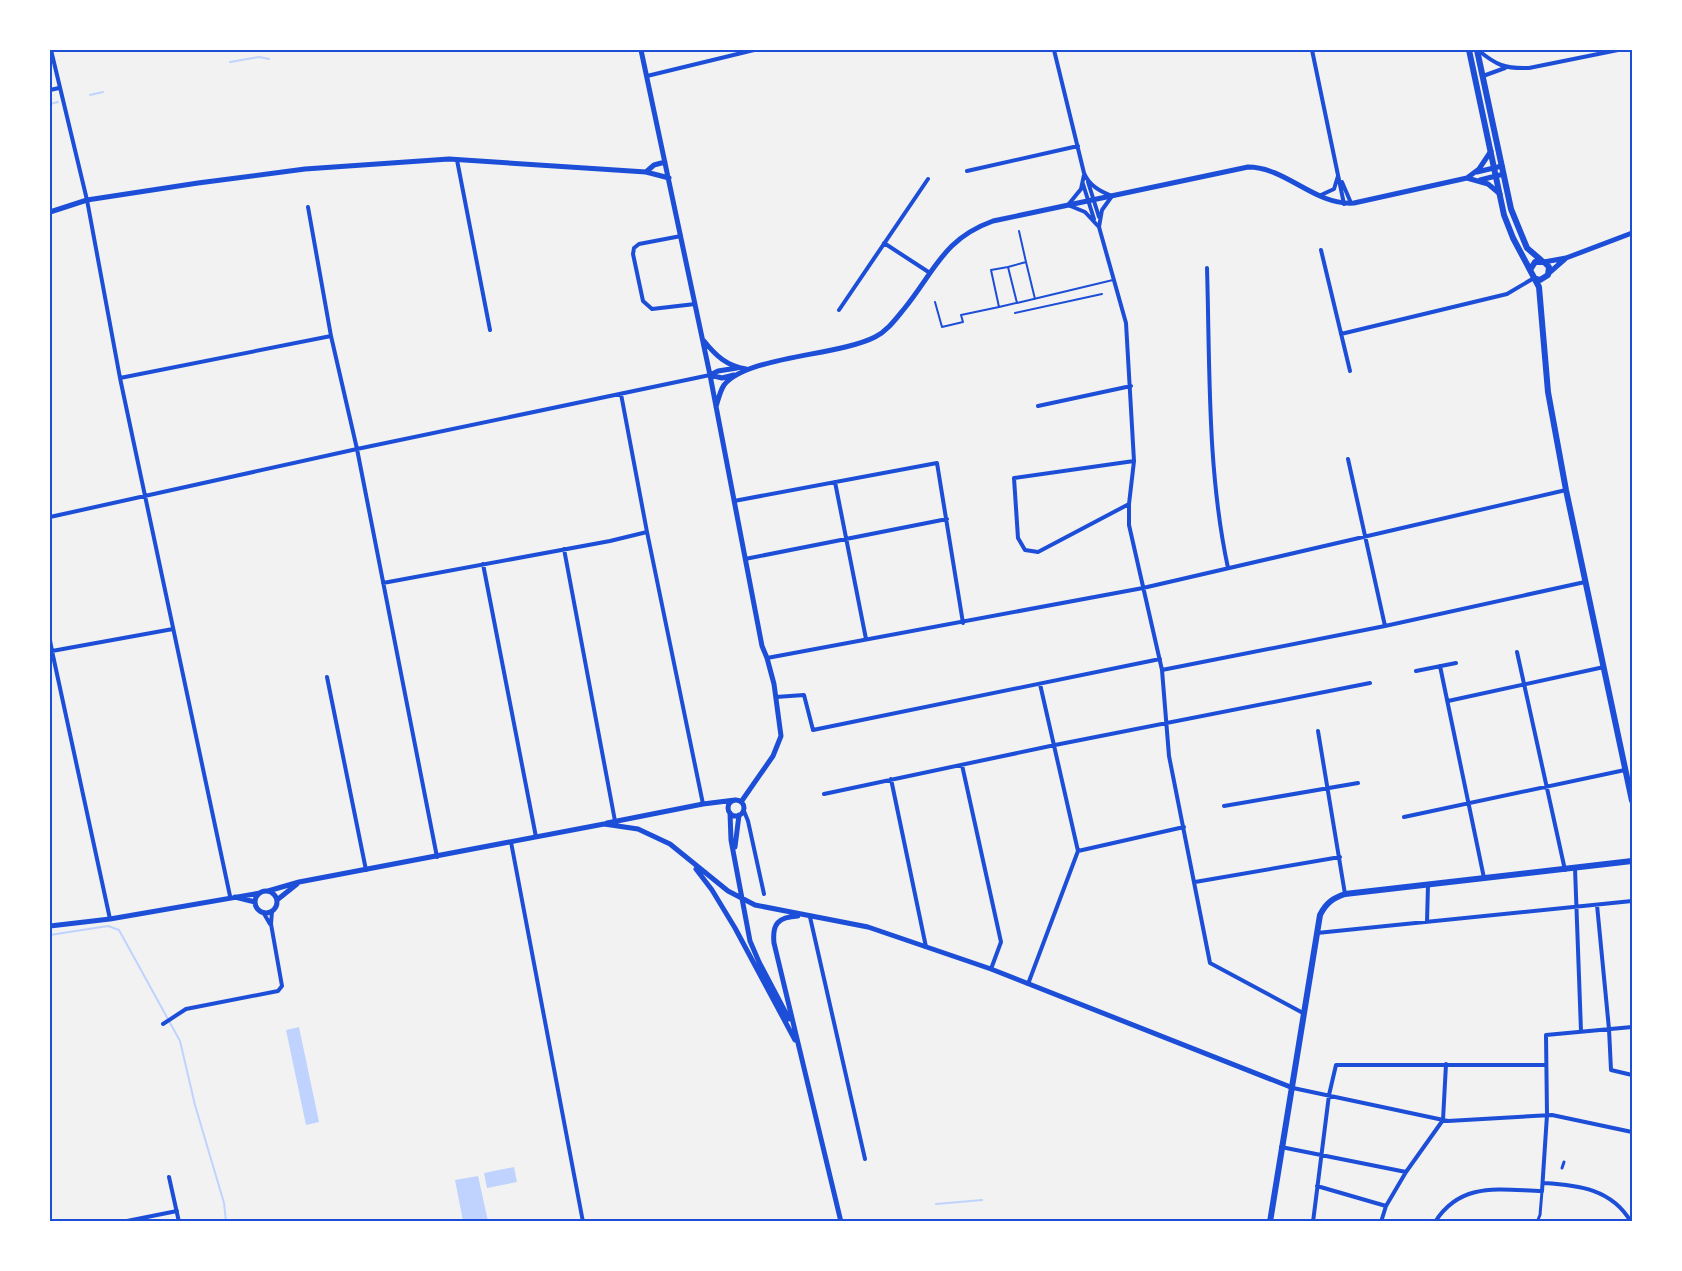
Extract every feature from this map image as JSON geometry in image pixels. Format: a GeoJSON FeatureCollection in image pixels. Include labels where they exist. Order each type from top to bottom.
{"type":"FeatureCollection","features":[{"type":"Feature","properties":{"kind":"main road"},"geometry":{"type":"LineString","coordinates":[[1469,50],[1491,151],[1498,167]]}},
{"type":"Feature","properties":{"kind":"main road"},"geometry":{"type":"LineString","coordinates":[[1478,50],[1498,167],[1516,224],[1526,246],[1549,267],[1543,321]]}},
{"type":"Feature","properties":{"kind":"main road"},"geometry":{"type":"LineString","coordinates":[[1500,175],[1500,194],[1504,215],[1513,238],[1539,287],[1548,392],[1566,490],[1632,801]]}},
{"type":"Feature","properties":{"kind":"main road"},"geometry":{"type":"LineString","coordinates":[[1530,270],[1535,262],[1543,261]]}},
{"type":"Feature","properties":{"kind":"main road"},"geometry":{"type":"LineString","coordinates":[[1534,278],[1540,280],[1547,275]]}},
{"type":"Feature","properties":{"kind":"main road"},"geometry":{"type":"LineString","coordinates":[[1270,1221],[1293,1088],[1303,1013],[1320,915],[1324,905],[1346,894],[1632,861]]}},
{"type":"Feature","properties":{"kind":"street"},"geometry":{"type":"LineString","coordinates":[[51,50],[87,200],[120,378],[230,896]]}},
{"type":"Feature","properties":{"kind":"street"},"geometry":{"type":"LineString","coordinates":[[641,50],[710,375],[762,646],[774,684],[774,698],[781,736],[777,747],[738,801],[730,804],[731,840],[741,899],[754,952],[787,1014],[798,1047]]}},
{"type":"Feature","properties":{"kind":"street"},"geometry":{"type":"LineString","coordinates":[[647,76],[754,50]]}},
{"type":"Feature","properties":{"kind":"street"},"geometry":{"type":"LineString","coordinates":[[1054,50],[1090,200]]}},
{"type":"Feature","properties":{"kind":"street"},"geometry":{"type":"LineString","coordinates":[[1312,50],[1339,173],[1348,203]]}},
{"type":"Feature","properties":{"kind":"street"},"geometry":{"type":"LineString","coordinates":[[1478,50],[1505,68]]}},
{"type":"Feature","properties":{"kind":"street"},"geometry":{"type":"LineString","coordinates":[[1483,76],[1505,68],[1529,68],[1618,50]]}},
{"type":"Feature","properties":{"kind":"street"},"geometry":{"type":"LineString","coordinates":[[50,90],[59,88]]}},
{"type":"Feature","properties":{"kind":"street"},"geometry":{"type":"LineString","coordinates":[[967,171],[1078,146]]}},
{"type":"Feature","properties":{"kind":"street"},"geometry":{"type":"LineString","coordinates":[[1476,173],[1491,151]]}},
{"type":"Feature","properties":{"kind":"street"},"geometry":{"type":"LineString","coordinates":[[50,212],[87,200],[305,169],[456,160],[646,172],[669,178]]}},
{"type":"Feature","properties":{"kind":"street"},"geometry":{"type":"LineString","coordinates":[[456,160],[490,330]]}},
{"type":"Feature","properties":{"kind":"street"},"geometry":{"type":"LineString","coordinates":[[646,172],[654,165],[665,162]]}},
{"type":"Feature","properties":{"kind":"street"},"geometry":{"type":"LineString","coordinates":[[50,517],[357,448],[710,375],[727,369],[739,371],[844,347],[875,337],[890,327],[953,244],[964,235],[993,221],[1248,167],[1260,167],[1275,172],[1320,195],[1348,203],[1467,178],[1498,167]]}},
{"type":"Feature","properties":{"kind":"street"},"geometry":{"type":"LineString","coordinates":[[1084,173],[1083,184],[1097,220],[1126,323],[1134,461],[1129,525],[1132,547],[1160,659],[1169,756],[1210,963],[1303,1013]]}},
{"type":"Feature","properties":{"kind":"street"},"geometry":{"type":"LineString","coordinates":[[1320,195],[1331,192],[1336,187],[1339,173]]}},
{"type":"Feature","properties":{"kind":"street"},"geometry":{"type":"LineString","coordinates":[[1478,181],[1500,175]]}},
{"type":"Feature","properties":{"kind":"street"},"geometry":{"type":"LineString","coordinates":[[1467,178],[1488,184],[1500,194]]}},
{"type":"Feature","properties":{"kind":"street"},"geometry":{"type":"LineString","coordinates":[[839,310],[927,179]]}},
{"type":"Feature","properties":{"kind":"street"},"geometry":{"type":"LineString","coordinates":[[1087,181],[1098,190],[1112,196]]}},
{"type":"Feature","properties":{"kind":"street"},"geometry":{"type":"LineString","coordinates":[[1068,205],[1083,184]]}},
{"type":"Feature","properties":{"kind":"street"},"geometry":{"type":"LineString","coordinates":[[1097,220],[1112,196]]}},
{"type":"Feature","properties":{"kind":"street"},"geometry":{"type":"LineString","coordinates":[[1068,205],[1097,220]]}},
{"type":"Feature","properties":{"kind":"street"},"geometry":{"type":"LineString","coordinates":[[308,207],[331,336],[357,448],[437,857]]}},
{"type":"Feature","properties":{"kind":"street"},"geometry":{"type":"LineString","coordinates":[[1543,261],[1566,258],[1632,233]]}},
{"type":"Feature","properties":{"kind":"street"},"geometry":{"type":"LineString","coordinates":[[681,236],[639,244],[634,248],[633,254],[643,301],[648,306],[652,309],[695,304]]}},
{"type":"Feature","properties":{"kind":"street"},"geometry":{"type":"LineString","coordinates":[[884,243],[930,273]]}},
{"type":"Feature","properties":{"kind":"street"},"geometry":{"type":"LineString","coordinates":[[1526,246],[1541,256],[1555,260]]}},
{"type":"Feature","properties":{"kind":"street"},"geometry":{"type":"LineString","coordinates":[[1321,250],[1350,371]]}},
{"type":"Feature","properties":{"kind":"street"},"geometry":{"type":"LineString","coordinates":[[1547,275],[1566,258]]}},
{"type":"Feature","properties":{"kind":"street"},"geometry":{"type":"LineString","coordinates":[[1207,268],[1209,416],[1220,526],[1228,568]]}},
{"type":"Feature","properties":{"kind":"street"},"geometry":{"type":"LineString","coordinates":[[1341,334],[1507,294],[1534,278]]}},
{"type":"Feature","properties":{"kind":"street"},"geometry":{"type":"LineString","coordinates":[[120,378],[331,336]]}},
{"type":"Feature","properties":{"kind":"street"},"geometry":{"type":"LineString","coordinates":[[702,339],[716,356],[739,371]]}},
{"type":"Feature","properties":{"kind":"street"},"geometry":{"type":"LineString","coordinates":[[716,406],[726,384],[739,371]]}},
{"type":"Feature","properties":{"kind":"street"},"geometry":{"type":"LineString","coordinates":[[1038,406],[1131,386]]}},
{"type":"Feature","properties":{"kind":"street"},"geometry":{"type":"LineString","coordinates":[[621,394],[703,804]]}},
{"type":"Feature","properties":{"kind":"street"},"geometry":{"type":"LineString","coordinates":[[1348,459],[1385,626]]}},
{"type":"Feature","properties":{"kind":"street"},"geometry":{"type":"LineString","coordinates":[[1129,504],[1038,552],[1025,550],[1018,538],[1014,478],[1134,461]]}},
{"type":"Feature","properties":{"kind":"street"},"geometry":{"type":"LineString","coordinates":[[734,501],[937,463],[963,623]]}},
{"type":"Feature","properties":{"kind":"street"},"geometry":{"type":"LineString","coordinates":[[836,482],[866,639]]}},
{"type":"Feature","properties":{"kind":"street"},"geometry":{"type":"LineString","coordinates":[[767,658],[1143,588],[1566,490]]}},
{"type":"Feature","properties":{"kind":"street"},"geometry":{"type":"LineString","coordinates":[[745,559],[946,519]]}},
{"type":"Feature","properties":{"kind":"street"},"geometry":{"type":"LineString","coordinates":[[383,583],[610,541],[647,532]]}},
{"type":"Feature","properties":{"kind":"street"},"geometry":{"type":"LineString","coordinates":[[564,549],[615,821]]}},
{"type":"Feature","properties":{"kind":"street"},"geometry":{"type":"LineString","coordinates":[[483,564],[536,837]]}},
{"type":"Feature","properties":{"kind":"street"},"geometry":{"type":"LineString","coordinates":[[1162,670],[1385,626],[1585,582]]}},
{"type":"Feature","properties":{"kind":"street"},"geometry":{"type":"LineString","coordinates":[[52,651],[173,629]]}},
{"type":"Feature","properties":{"kind":"street"},"geometry":{"type":"LineString","coordinates":[[50,640],[110,919]]}},
{"type":"Feature","properties":{"kind":"street"},"geometry":{"type":"LineString","coordinates":[[1517,652],[1565,870]]}},
{"type":"Feature","properties":{"kind":"street"},"geometry":{"type":"LineString","coordinates":[[774,698],[804,695],[813,730],[1160,659]]}},
{"type":"Feature","properties":{"kind":"street"},"geometry":{"type":"LineString","coordinates":[[1416,671],[1456,663]]}},
{"type":"Feature","properties":{"kind":"street"},"geometry":{"type":"LineString","coordinates":[[1440,666],[1485,878]]}},
{"type":"Feature","properties":{"kind":"street"},"geometry":{"type":"LineString","coordinates":[[1448,702],[1604,668]]}},
{"type":"Feature","properties":{"kind":"street"},"geometry":{"type":"LineString","coordinates":[[327,677],[366,870]]}},
{"type":"Feature","properties":{"kind":"street"},"geometry":{"type":"LineString","coordinates":[[824,794],[1055,745],[1370,683]]}},
{"type":"Feature","properties":{"kind":"street"},"geometry":{"type":"LineString","coordinates":[[1028,984],[1078,851],[1040,684]]}},
{"type":"Feature","properties":{"kind":"street"},"geometry":{"type":"LineString","coordinates":[[1318,731],[1346,894]]}},
{"type":"Feature","properties":{"kind":"street"},"geometry":{"type":"LineString","coordinates":[[962,765],[1001,942],[992,969]]}},
{"type":"Feature","properties":{"kind":"street"},"geometry":{"type":"LineString","coordinates":[[1404,816],[1626,769]]}},
{"type":"Feature","properties":{"kind":"street"},"geometry":{"type":"LineString","coordinates":[[891,779],[926,947]]}},
{"type":"Feature","properties":{"kind":"street"},"geometry":{"type":"LineString","coordinates":[[1224,806],[1358,783]]}},
{"type":"Feature","properties":{"kind":"street"},"geometry":{"type":"LineString","coordinates":[[50,926],[110,919],[268,891],[299,882],[703,804],[738,801],[744,807],[736,832],[735,858]]}},
{"type":"Feature","properties":{"kind":"street"},"geometry":{"type":"LineString","coordinates":[[730,813],[735,816],[742,813]]}},
{"type":"Feature","properties":{"kind":"street"},"geometry":{"type":"LineString","coordinates":[[742,813],[748,821],[764,894]]}},
{"type":"Feature","properties":{"kind":"street"},"geometry":{"type":"LineString","coordinates":[[604,824],[638,829],[670,844],[714,881],[741,899],[756,905],[868,927],[992,969],[1293,1088],[1448,1121],[1547,1115],[1632,1132]]}},
{"type":"Feature","properties":{"kind":"street"},"geometry":{"type":"LineString","coordinates":[[1078,851],[1184,827]]}},
{"type":"Feature","properties":{"kind":"street"},"geometry":{"type":"LineString","coordinates":[[511,842],[583,1221]]}},
{"type":"Feature","properties":{"kind":"street"},"geometry":{"type":"LineString","coordinates":[[685,855],[719,901],[798,1047]]}},
{"type":"Feature","properties":{"kind":"street"},"geometry":{"type":"LineString","coordinates":[[1195,882],[1340,857]]}},
{"type":"Feature","properties":{"kind":"street"},"geometry":{"type":"LineString","coordinates":[[1575,868],[1581,1031]]}},
{"type":"Feature","properties":{"kind":"street"},"geometry":{"type":"LineString","coordinates":[[164,1024],[186,1009],[278,991],[282,986],[271,924],[272,911],[277,900],[299,882]]}},
{"type":"Feature","properties":{"kind":"street"},"geometry":{"type":"LineString","coordinates":[[1427,922],[1428,885]]}},
{"type":"Feature","properties":{"kind":"street"},"geometry":{"type":"LineString","coordinates":[[268,891],[277,900]]}},
{"type":"Feature","properties":{"kind":"street"},"geometry":{"type":"LineString","coordinates":[[260,892],[255,902],[257,908],[263,912],[271,924]]}},
{"type":"Feature","properties":{"kind":"street"},"geometry":{"type":"LineString","coordinates":[[230,896],[255,902]]}},
{"type":"Feature","properties":{"kind":"street"},"geometry":{"type":"LineString","coordinates":[[1317,933],[1632,901]]}},
{"type":"Feature","properties":{"kind":"street"},"geometry":{"type":"LineString","coordinates":[[1597,905],[1611,1070],[1632,1075]]}},
{"type":"Feature","properties":{"kind":"street"},"geometry":{"type":"LineString","coordinates":[[263,912],[272,911]]}},
{"type":"Feature","properties":{"kind":"street"},"geometry":{"type":"LineString","coordinates":[[808,916],[788,917],[780,920],[773,931],[774,943],[841,1221]]}},
{"type":"Feature","properties":{"kind":"street"},"geometry":{"type":"LineString","coordinates":[[808,916],[865,1159]]}},
{"type":"Feature","properties":{"kind":"street"},"geometry":{"type":"LineString","coordinates":[[1537,1221],[1540,1215],[1545,1169],[1546,1035],[1632,1027]]}},
{"type":"Feature","properties":{"kind":"street"},"geometry":{"type":"LineString","coordinates":[[1381,1221],[1386,1206],[1406,1172],[1443,1120],[1446,1064]]}},
{"type":"Feature","properties":{"kind":"street"},"geometry":{"type":"LineString","coordinates":[[1313,1221],[1329,1095],[1336,1065],[1546,1065]]}},
{"type":"Feature","properties":{"kind":"street"},"geometry":{"type":"LineString","coordinates":[[1281,1147],[1406,1172]]}},
{"type":"Feature","properties":{"kind":"street"},"geometry":{"type":"LineString","coordinates":[[1562,1168],[1564,1162]]}},
{"type":"Feature","properties":{"kind":"street"},"geometry":{"type":"LineString","coordinates":[[169,1177],[179,1221]]}},
{"type":"Feature","properties":{"kind":"street"},"geometry":{"type":"LineString","coordinates":[[1544,1183],[1580,1186],[1602,1194],[1619,1206],[1631,1221]]}},
{"type":"Feature","properties":{"kind":"street"},"geometry":{"type":"LineString","coordinates":[[1317,1186],[1386,1206]]}},
{"type":"Feature","properties":{"kind":"street"},"geometry":{"type":"LineString","coordinates":[[1435,1221],[1450,1203],[1478,1191],[1542,1191]]}},
{"type":"Feature","properties":{"kind":"street"},"geometry":{"type":"LineString","coordinates":[[122,1221],[177,1211]]}},
{"type":"Feature","properties":{"kind":"lane"},"geometry":{"type":"LineString","coordinates":[[1019,231],[1035,299]]}},
{"type":"Feature","properties":{"kind":"lane"},"geometry":{"type":"LineString","coordinates":[[999,307],[991,270],[1026,262]]}},
{"type":"Feature","properties":{"kind":"lane"},"geometry":{"type":"LineString","coordinates":[[1008,267],[1018,302]]}},
{"type":"Feature","properties":{"kind":"lane"},"geometry":{"type":"LineString","coordinates":[[935,302],[942,327],[963,322],[961,315],[1113,280]]}},
{"type":"Feature","properties":{"kind":"lane"},"geometry":{"type":"LineString","coordinates":[[1015,313],[1102,294]]}},
{"type":"Feature","properties":{"kind":"water"},"geometry":{"type":"Polygon","coordinates":[[[299,1027],[319,1122],[306,1125],[286,1030],[299,1027]]]}},
{"type":"Feature","properties":{"kind":"water"},"geometry":{"type":"Polygon","coordinates":[[[514,1167],[517,1182],[487,1188],[484,1173],[514,1167]]]}},
{"type":"Feature","properties":{"kind":"water"},"geometry":{"type":"Polygon","coordinates":[[[478,1176],[488,1221],[463,1221],[455,1180],[478,1176]]]}},
{"type":"Feature","properties":{"kind":"waterway"},"geometry":{"type":"LineString","coordinates":[[230,62],[259,57],[269,59]]}},
{"type":"Feature","properties":{"kind":"waterway"},"geometry":{"type":"LineString","coordinates":[[90,95],[103,92]]}},
{"type":"Feature","properties":{"kind":"waterway"},"geometry":{"type":"LineString","coordinates":[[50,104],[58,102]]}},
{"type":"Feature","properties":{"kind":"waterway"},"geometry":{"type":"LineString","coordinates":[[50,935],[108,926],[119,930],[180,1041],[195,1105],[224,1203],[226,1222]]}},
{"type":"Feature","properties":{"kind":"waterway"},"geometry":{"type":"LineString","coordinates":[[936,1204],[982,1200]]}}]}
